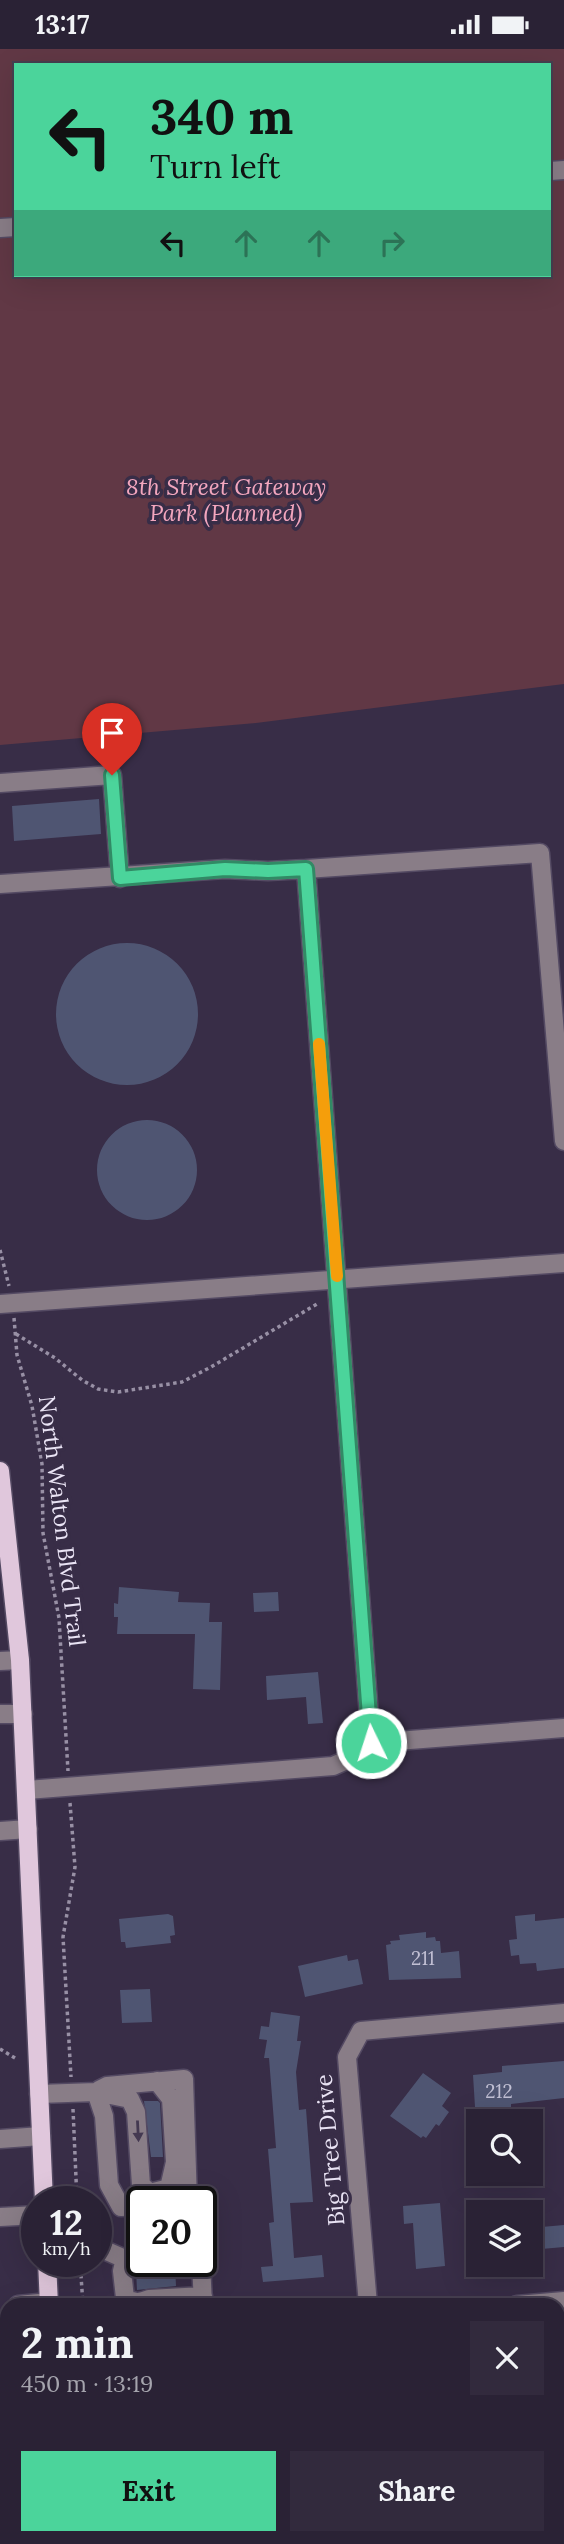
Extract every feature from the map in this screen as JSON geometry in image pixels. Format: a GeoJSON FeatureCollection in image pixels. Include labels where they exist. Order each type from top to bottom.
{"type":"FeatureCollection","features":[{"type":"Feature","properties":{"kind":"main road"},"geometry":{"type":"LineString","coordinates":[[0,1471],[4,1539],[20,1660],[43,2186]]}},
{"type":"Feature","properties":{"kind":"main road"},"geometry":{"type":"LineString","coordinates":[[48,2277],[49,2298]]}},
{"type":"Feature","properties":{"kind":"street"},"geometry":{"type":"LineString","coordinates":[[0,783],[112,775],[120,878]]}},
{"type":"Feature","properties":{"kind":"street"},"geometry":{"type":"LineString","coordinates":[[0,884],[225,869],[306,869],[540,853],[564,1141]]}},
{"type":"Feature","properties":{"kind":"street"},"geometry":{"type":"LineString","coordinates":[[306,869],[371,1743]]}},
{"type":"Feature","properties":{"kind":"street"},"geometry":{"type":"LineString","coordinates":[[0,1304],[564,1263]]}},
{"type":"Feature","properties":{"kind":"street"},"geometry":{"type":"LineString","coordinates":[[0,1661],[20,1660]]}},
{"type":"Feature","properties":{"kind":"street"},"geometry":{"type":"LineString","coordinates":[[0,1714],[23,1714]]}},
{"type":"Feature","properties":{"kind":"street"},"geometry":{"type":"LineString","coordinates":[[27,1790],[333,1766],[356,1756],[371,1743],[564,1728]]}},
{"type":"Feature","properties":{"kind":"street"},"geometry":{"type":"LineString","coordinates":[[0,1831],[28,1829]]}},
{"type":"Feature","properties":{"kind":"street","name":"Big Tree Drive"},"geometry":{"type":"LineString","coordinates":[[367,2298],[347,2057],[361,2031],[564,2013]]}},
{"type":"Feature","properties":{"kind":"street"},"geometry":{"type":"LineString","coordinates":[[96,2092],[107,2086],[184,2079],[188,2186]]}},
{"type":"Feature","properties":{"kind":"street"},"geometry":{"type":"LineString","coordinates":[[39,2094],[96,2092],[130,2099],[136,2112],[141,2185],[150,2193],[169,2188],[175,2162],[171,2099],[158,2081]]}},
{"type":"Feature","properties":{"kind":"street"},"geometry":{"type":"LineString","coordinates":[[96,2092],[104,2116],[109,2185],[121,2207],[126,2207]]}},
{"type":"Feature","properties":{"kind":"street"},"geometry":{"type":"LineString","coordinates":[[0,2139],[41,2136]]}},
{"type":"Feature","properties":{"kind":"street"},"geometry":{"type":"LineString","coordinates":[[0,2217],[21,2216]]}},
{"type":"Feature","properties":{"kind":"street"},"geometry":{"type":"LineString","coordinates":[[125,2298],[122,2271],[126,2266]]}},
{"type":"Feature","properties":{"kind":"street"},"geometry":{"type":"LineString","coordinates":[[202,2277],[203,2298]]}},
{"type":"Feature","properties":{"kind":"path"},"geometry":{"type":"LineString","coordinates":[[0,1250],[8,1284]]}},
{"type":"Feature","properties":{"kind":"path"},"geometry":{"type":"LineString","coordinates":[[16,1334],[55,1358],[82,1380],[98,1389],[118,1392],[182,1382],[317,1304]]}},
{"type":"Feature","properties":{"kind":"path","name":"North Walton Blvd Trail"},"geometry":{"type":"LineString","coordinates":[[15,1324],[17,1355],[30,1397],[42,1464],[43,1533],[59,1618],[68,1767]]}},
{"type":"Feature","properties":{"kind":"path"},"geometry":{"type":"LineString","coordinates":[[71,1807],[75,1867],[64,1937],[77,2186]]}},
{"type":"Feature","properties":{"kind":"path"},"geometry":{"type":"LineString","coordinates":[[0,2049],[15,2058]]}},
{"type":"Feature","properties":{"kind":"path"},"geometry":{"type":"LineString","coordinates":[[81,2277],[83,2298]]}},
{"type":"Feature","properties":{"kind":"green space","name":"8th Street Gateway Park (Planned)"},"geometry":{"type":"Polygon","coordinates":[[[0,49],[564,49],[564,684],[256,723],[0,745],[0,49]]]}},
{"type":"Feature","properties":{"kind":"building"},"geometry":{"type":"Polygon","coordinates":[[[99,799],[101,834],[14,841],[12,806],[99,799]]]}},
{"type":"Feature","properties":{"kind":"building"},"geometry":{"type":"Polygon","coordinates":[[[127,943],[154,948],[177,964],[193,987],[198,1014],[193,1041],[177,1064],[154,1080],[127,1085],[100,1080],[77,1064],[61,1041],[56,1014],[61,987],[77,964],[100,948],[127,943]]]}},
{"type":"Feature","properties":{"kind":"building"},"geometry":{"type":"Polygon","coordinates":[[[147,1120],[166,1124],[182,1135],[193,1151],[197,1170],[193,1189],[182,1205],[166,1216],[147,1220],[128,1216],[112,1205],[101,1189],[97,1170],[101,1151],[112,1135],[128,1124],[147,1120]]]}},
{"type":"Feature","properties":{"kind":"building"},"geometry":{"type":"Polygon","coordinates":[[[119,1587],[179,1592],[178,1602],[210,1603],[209,1622],[222,1622],[220,1690],[193,1689],[195,1634],[117,1634],[118,1617],[114,1617],[114,1603],[118,1604],[119,1587]]]}},
{"type":"Feature","properties":{"kind":"building"},"geometry":{"type":"Polygon","coordinates":[[[278,1592],[279,1611],[254,1612],[253,1593],[278,1592]]]}},
{"type":"Feature","properties":{"kind":"building"},"geometry":{"type":"Polygon","coordinates":[[[318,1672],[323,1723],[308,1724],[306,1697],[267,1700],[266,1676],[318,1672]]]}},
{"type":"Feature","properties":{"kind":"building"},"geometry":{"type":"Polygon","coordinates":[[[168,1914],[173,1916],[175,1935],[170,1936],[171,1943],[126,1948],[125,1942],[121,1942],[119,1919],[168,1914]]]}},
{"type":"Feature","properties":{"kind":"building"},"geometry":{"type":"Polygon","coordinates":[[[535,1914],[535,1921],[564,1918],[564,1968],[537,1971],[536,1963],[520,1964],[519,1955],[511,1956],[509,1940],[517,1939],[515,1916],[535,1914]]]}},
{"type":"Feature","properties":{"kind":"building"},"geometry":{"type":"Polygon","coordinates":[[[426,1932],[426,1938],[435,1937],[436,1941],[440,1941],[441,1953],[459,1951],[461,1978],[389,1980],[386,1945],[391,1944],[390,1941],[400,1940],[399,1935],[426,1932]]]}},
{"type":"Feature","properties":{"kind":"building"},"geometry":{"type":"Polygon","coordinates":[[[347,1955],[348,1961],[358,1959],[363,1984],[305,1997],[298,1966],[347,1955]]]}},
{"type":"Feature","properties":{"kind":"building"},"geometry":{"type":"Polygon","coordinates":[[[150,1989],[152,2022],[122,2023],[120,1990],[150,1989]]]}},
{"type":"Feature","properties":{"kind":"building"},"geometry":{"type":"Polygon","coordinates":[[[271,2012],[300,2016],[297,2041],[301,2041],[296,2072],[299,2110],[306,2109],[313,2202],[290,2203],[294,2258],[322,2255],[324,2277],[263,2282],[261,2267],[273,2266],[269,2223],[274,2222],[268,2149],[276,2148],[269,2058],[264,2058],[267,2040],[259,2039],[261,2026],[269,2027],[271,2012]]]}},
{"type":"Feature","properties":{"kind":"building"},"geometry":{"type":"Polygon","coordinates":[[[564,2061],[564,2098],[511,2104],[511,2109],[475,2107],[473,2075],[502,2072],[502,2066],[564,2061]]]}},
{"type":"Feature","properties":{"kind":"building"},"geometry":{"type":"Polygon","coordinates":[[[423,2073],[451,2093],[442,2106],[449,2112],[426,2138],[421,2138],[390,2116],[423,2073]]]}},
{"type":"Feature","properties":{"kind":"building"},"geometry":{"type":"Polygon","coordinates":[[[144,2101],[160,2103],[163,2157],[151,2157],[144,2101]]]}},
{"type":"Feature","properties":{"kind":"building"},"geometry":{"type":"Polygon","coordinates":[[[440,2203],[445,2266],[416,2269],[413,2223],[404,2224],[403,2206],[440,2203]]]}},
{"type":"Feature","properties":{"kind":"building"},"geometry":{"type":"Polygon","coordinates":[[[564,2225],[564,2247],[543,2249],[543,2227],[564,2225]]]}},
{"type":"Feature","properties":{"kind":"building"},"geometry":{"type":"Polygon","coordinates":[[[136,2277],[176,2277],[176,2286],[137,2290],[136,2277]]]}},
{"type":"Feature","properties":{"kind":"slow traffic"},"geometry":{"type":"LineString","coordinates":[[319,1044],[337,1276]]}},
{"type":"Feature","properties":{"kind":"route"},"geometry":{"type":"LineString","coordinates":[[112,775],[120,878],[225,869],[306,869],[371,1743]]}}]}
